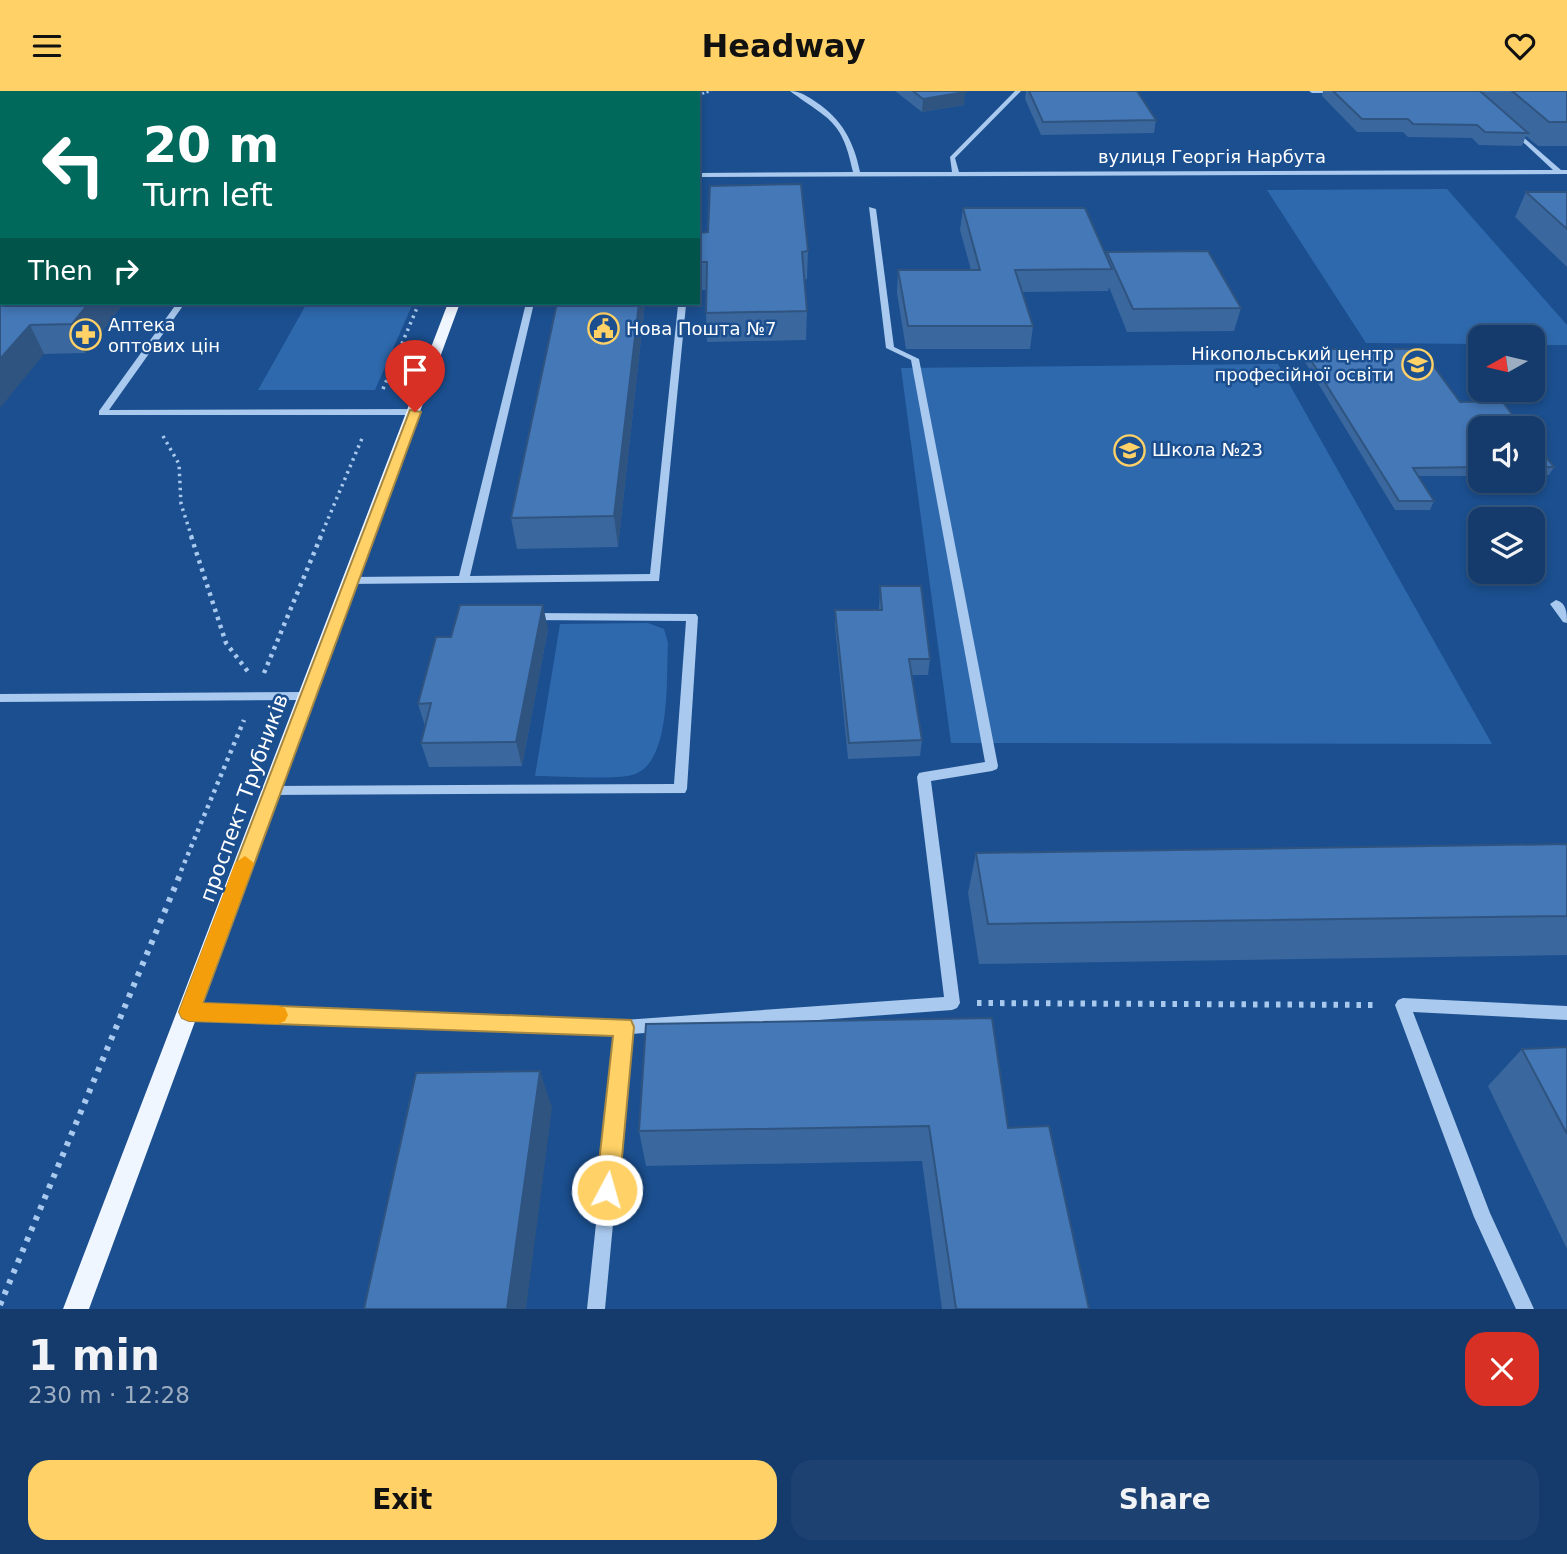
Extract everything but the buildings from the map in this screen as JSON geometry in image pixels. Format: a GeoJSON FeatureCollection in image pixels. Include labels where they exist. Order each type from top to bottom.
{"type":"FeatureCollection","features":[{"type":"Feature","properties":{"kind":"main road","name":"проспект Трубників"},"geometry":{"type":"LineString","coordinates":[[76,1309],[453,305]]}},
{"type":"Feature","properties":{"kind":"street"},"geometry":{"type":"LineString","coordinates":[[793,91],[819,105],[844,129],[853,150],[857,174]]}},
{"type":"Feature","properties":{"kind":"street"},"geometry":{"type":"LineString","coordinates":[[956,174],[952,158],[1018,91]]}},
{"type":"Feature","properties":{"kind":"street"},"geometry":{"type":"LineString","coordinates":[[1311,91],[1352,91]]}},
{"type":"Feature","properties":{"kind":"street"},"geometry":{"type":"LineString","coordinates":[[1502,120],[1563,172]]}},
{"type":"Feature","properties":{"kind":"street","name":"вулиця Георгія Нарбута"},"geometry":{"type":"LineString","coordinates":[[700,175],[1563,172]]}},
{"type":"Feature","properties":{"kind":"street"},"geometry":{"type":"LineString","coordinates":[[189,1012],[624,1027],[952,1003],[924,777],[992,767],[915,359],[890,348],[872,209]]}},
{"type":"Feature","properties":{"kind":"street"},"geometry":{"type":"LineString","coordinates":[[180,305],[102,413],[415,412]]}},
{"type":"Feature","properties":{"kind":"street"},"geometry":{"type":"LineString","coordinates":[[464,580],[530,305]]}},
{"type":"Feature","properties":{"kind":"street"},"geometry":{"type":"LineString","coordinates":[[350,581],[655,578],[682,305]]}},
{"type":"Feature","properties":{"kind":"street"},"geometry":{"type":"LineString","coordinates":[[1556,604],[1567,619]]}},
{"type":"Feature","properties":{"kind":"street"},"geometry":{"type":"LineString","coordinates":[[271,791],[680,789],[692,617],[513,618]]}},
{"type":"Feature","properties":{"kind":"street"},"geometry":{"type":"LineString","coordinates":[[0,698],[307,696]]}},
{"type":"Feature","properties":{"kind":"street"},"geometry":{"type":"LineString","coordinates":[[596,1309],[624,1027]]}},
{"type":"Feature","properties":{"kind":"lane"},"geometry":{"type":"LineString","coordinates":[[1525,1309],[1483,1217],[1403,1005],[1567,1013]]}},
{"type":"Feature","properties":{"kind":"path"},"geometry":{"type":"LineString","coordinates":[[0,1305],[418,305]]}},
{"type":"Feature","properties":{"kind":"path"},"geometry":{"type":"LineString","coordinates":[[150,412],[179,464],[181,504],[226,643],[259,685]]}},
{"type":"Feature","properties":{"kind":"path"},"geometry":{"type":"LineString","coordinates":[[952,1003],[1403,1005]]}},
{"type":"Feature","properties":{"kind":"shaded area"},"geometry":{"type":"Polygon","coordinates":[[[1447,189],[1567,325],[1567,345],[1545,345],[1545,325],[1468,325],[1468,344],[1366,343],[1267,190],[1447,189]]]}},
{"type":"Feature","properties":{"kind":"shaded area"},"geometry":{"type":"Polygon","coordinates":[[[306,305],[412,305],[375,390],[258,390],[306,305]]]}},
{"type":"Feature","properties":{"kind":"shaded area","name":"Школа №23"},"geometry":{"type":"Polygon","coordinates":[[[1278,364],[1492,744],[951,743],[901,368],[1278,364]]]}},
{"type":"Feature","properties":{"kind":"shaded area"},"geometry":{"type":"Polygon","coordinates":[[[648,623],[664,629],[668,643],[664,718],[654,755],[645,768],[632,775],[599,778],[535,776],[560,624],[648,623]]]}},
{"type":"Feature","properties":{"kind":"slow traffic"},"geometry":{"type":"LineString","coordinates":[[245,863],[189,1012],[278,1015]]}},
{"type":"Feature","properties":{"kind":"place","name":"Нова Пошта №7"},"geometry":{"type":"Point","coordinates":[603,329]}},
{"type":"Feature","properties":{"kind":"place","name":"Аптека оптових цін"},"geometry":{"type":"Point","coordinates":[85,335]}},
{"type":"Feature","properties":{"kind":"place","name":"Нікопольський центр професійної освіти"},"geometry":{"type":"Point","coordinates":[1417,364]}},
{"type":"Feature","properties":{"kind":"place","name":"Школа №23"},"geometry":{"type":"Point","coordinates":[1129,450]}},
{"type":"Feature","properties":{"kind":"route"},"geometry":{"type":"LineString","coordinates":[[415,412],[189,1012],[624,1027],[607,1190]]}}]}
